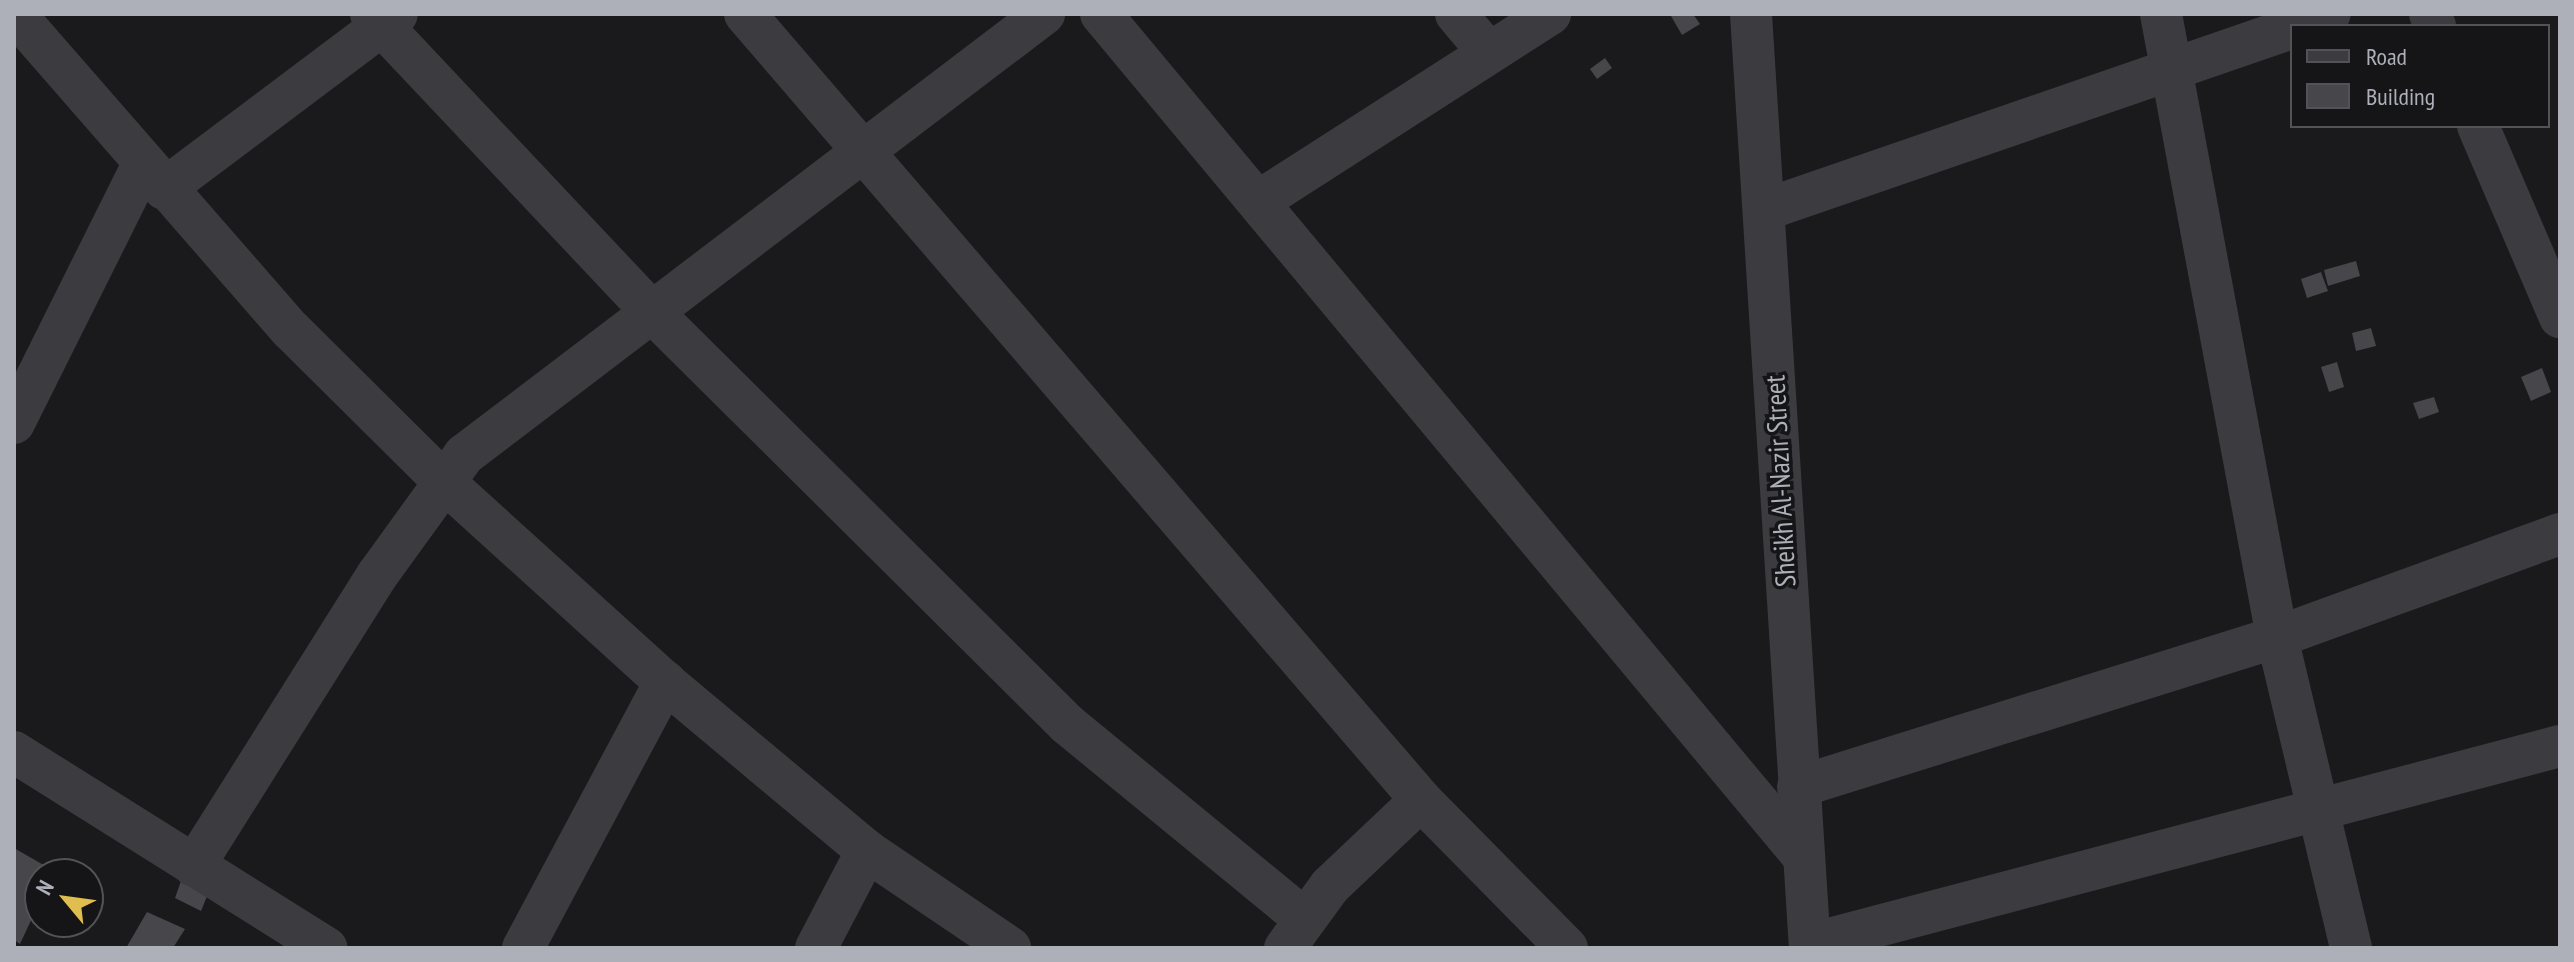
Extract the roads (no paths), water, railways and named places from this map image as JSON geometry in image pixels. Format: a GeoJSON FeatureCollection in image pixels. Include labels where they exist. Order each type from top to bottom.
{"type":"FeatureCollection","features":[{"type":"Feature","properties":{"kind":"street"},"geometry":{"type":"LineString","coordinates":[[15,14],[153,178],[441,479],[665,682],[867,851],[1010,948]]}},
{"type":"Feature","properties":{"kind":"street"},"geometry":{"type":"LineString","coordinates":[[745,14],[1421,800],[1567,948]]}},
{"type":"Feature","properties":{"kind":"street"},"geometry":{"type":"LineString","coordinates":[[194,866],[441,479],[499,424],[865,153],[1044,14]]}},
{"type":"Feature","properties":{"kind":"street"},"geometry":{"type":"LineString","coordinates":[[1101,14],[1801,854]]}},
{"type":"Feature","properties":{"kind":"street"},"geometry":{"type":"LineString","coordinates":[[1456,14],[1489,53]]}},
{"type":"Feature","properties":{"kind":"street"},"geometry":{"type":"LineString","coordinates":[[1259,201],[1550,14]]}},
{"type":"Feature","properties":{"kind":"street","name":"Sheikh Al-Nazir Street"},"geometry":{"type":"LineString","coordinates":[[1751,14],[1801,854],[1810,946]]}},
{"type":"Feature","properties":{"kind":"street"},"geometry":{"type":"LineString","coordinates":[[2161,14],[2277,637],[2315,810],[2351,948]]}},
{"type":"Feature","properties":{"kind":"street"},"geometry":{"type":"LineString","coordinates":[[2303,24],[2330,14]]}},
{"type":"Feature","properties":{"kind":"street"},"geometry":{"type":"LineString","coordinates":[[14,423],[153,178],[383,18],[651,311],[1067,724],[1294,934],[1421,800]]}},
{"type":"Feature","properties":{"kind":"street"},"geometry":{"type":"LineString","coordinates":[[1764,210],[2172,73],[2290,29]]}},
{"type":"Feature","properties":{"kind":"street"},"geometry":{"type":"LineString","coordinates":[[2479,128],[2560,317]]}},
{"type":"Feature","properties":{"kind":"street"},"geometry":{"type":"LineString","coordinates":[[1798,787],[2277,637],[2560,534]]}},
{"type":"Feature","properties":{"kind":"street"},"geometry":{"type":"LineString","coordinates":[[523,948],[665,682]]}},
{"type":"Feature","properties":{"kind":"street"},"geometry":{"type":"LineString","coordinates":[[1810,946],[2560,746]]}},
{"type":"Feature","properties":{"kind":"street"},"geometry":{"type":"LineString","coordinates":[[14,752],[327,948]]}},
{"type":"Feature","properties":{"kind":"street"},"geometry":{"type":"LineString","coordinates":[[816,948],[867,851]]}}]}
